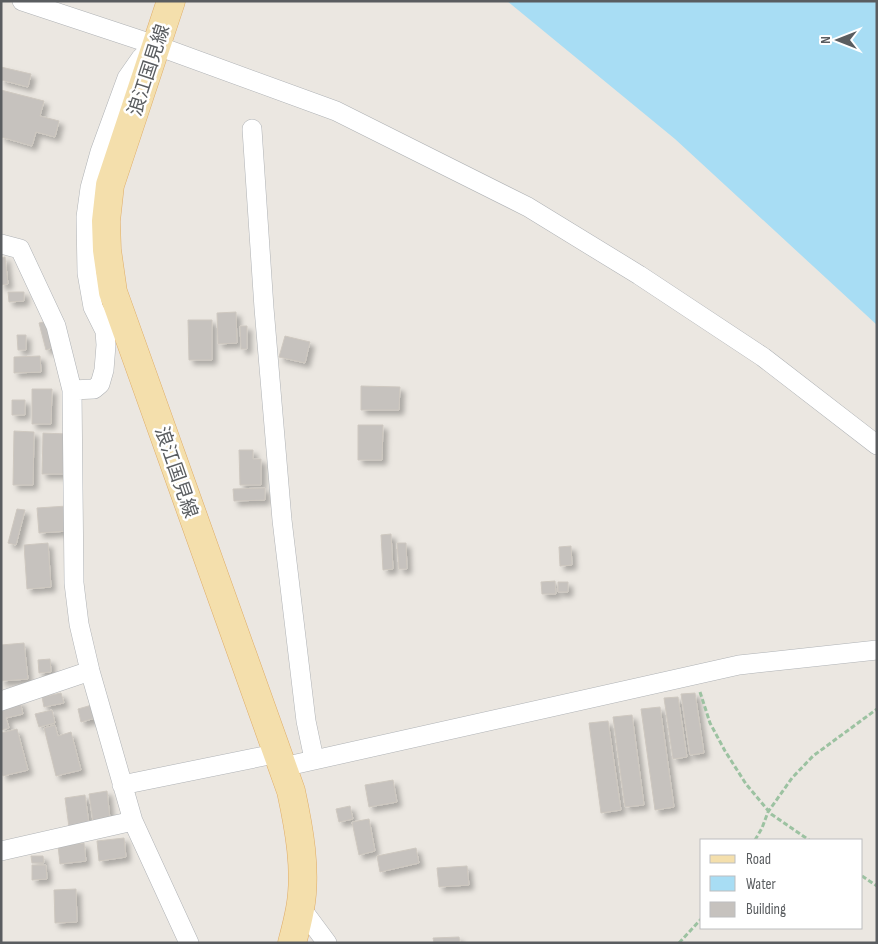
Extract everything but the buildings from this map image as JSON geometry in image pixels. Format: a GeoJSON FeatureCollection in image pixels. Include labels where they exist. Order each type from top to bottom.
{"type":"FeatureCollection","features":[{"type":"Feature","properties":{"kind":"main road","name":"浪江国見線"},"geometry":{"type":"LineString","coordinates":[[171,1],[110,186],[106,221],[107,250],[113,292],[291,791],[300,829],[302,878],[301,908],[292,943]]}},
{"type":"Feature","properties":{"kind":"street"},"geometry":{"type":"LineString","coordinates":[[22,1],[157,40],[336,111],[528,208],[639,275],[763,356],[877,445]]}},
{"type":"Feature","properties":{"kind":"street"},"geometry":{"type":"LineString","coordinates":[[72,390],[94,389],[100,384],[106,358],[105,331],[93,307],[87,273],[85,242],[90,188],[100,152],[127,78],[140,58],[157,40]]}},
{"type":"Feature","properties":{"kind":"street"},"geometry":{"type":"LineString","coordinates":[[252,129],[264,308],[282,520],[303,702],[314,759]]}},
{"type":"Feature","properties":{"kind":"street"},"geometry":{"type":"LineString","coordinates":[[1,244],[20,249],[56,326],[72,390],[74,584],[79,624],[90,671],[133,821],[189,943]]}},
{"type":"Feature","properties":{"kind":"street"},"geometry":{"type":"LineString","coordinates":[[122,785],[281,760],[314,759],[739,665],[877,650]]}},
{"type":"Feature","properties":{"kind":"street"},"geometry":{"type":"LineString","coordinates":[[1,700],[90,671]]}},
{"type":"Feature","properties":{"kind":"street"},"geometry":{"type":"LineString","coordinates":[[1,851],[133,821]]}},
{"type":"Feature","properties":{"kind":"street"},"geometry":{"type":"LineString","coordinates":[[301,908],[327,943]]}},
{"type":"Feature","properties":{"kind":"path"},"geometry":{"type":"LineString","coordinates":[[694,675],[710,722],[725,751],[746,784],[769,812],[808,839]]}},
{"type":"Feature","properties":{"kind":"path"},"geometry":{"type":"LineString","coordinates":[[756,839],[769,812],[792,778],[814,756],[877,709]]}},
{"type":"Feature","properties":{"kind":"path"},"geometry":{"type":"LineString","coordinates":[[863,877],[877,886]]}},
{"type":"Feature","properties":{"kind":"path"},"geometry":{"type":"LineString","coordinates":[[679,943],[700,920]]}},
{"type":"Feature","properties":{"kind":"water"},"geometry":{"type":"Polygon","coordinates":[[[507,1],[877,1],[877,325],[675,139],[507,1]]]}}]}
